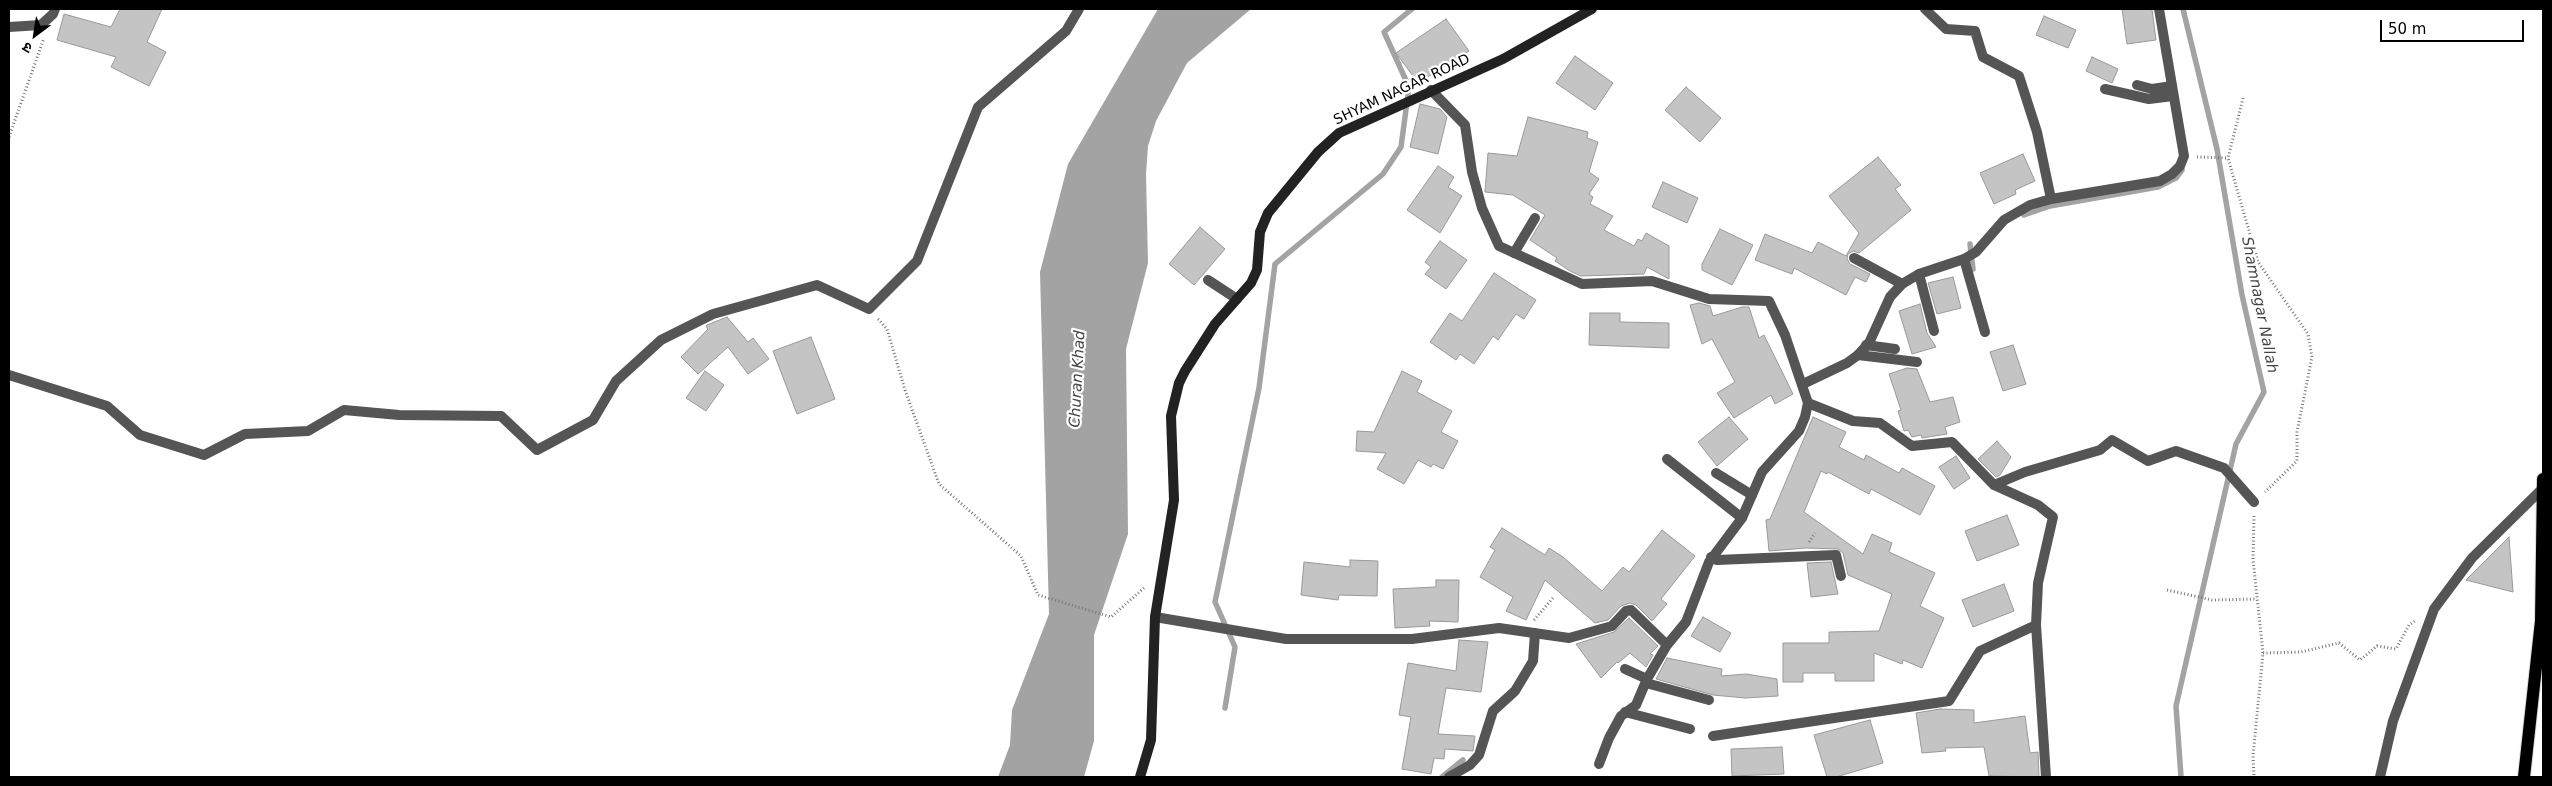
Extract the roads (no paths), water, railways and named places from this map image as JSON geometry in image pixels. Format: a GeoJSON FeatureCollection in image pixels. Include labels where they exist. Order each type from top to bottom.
{"type":"FeatureCollection","features":[{"type":"Feature","properties":{"kind":"main road"},"geometry":{"type":"LineString","coordinates":[[2524,777],[2541,621],[2543,484]]}},
{"type":"Feature","properties":{"kind":"street"},"geometry":{"type":"LineString","coordinates":[[9,375],[107,406],[140,436],[204,455],[245,434],[308,431],[344,410],[399,416],[500,416],[537,450],[593,420],[616,381],[661,340],[713,314],[817,286],[869,309],[917,261],[978,107],[1066,31],[1079,9]]}},
{"type":"Feature","properties":{"kind":"street","name":"SHYAM NAGAR ROAD"},"geometry":{"type":"LineString","coordinates":[[1140,777],[1151,740],[1154,617],[1174,500],[1170,429],[1177,392],[1185,371],[1215,324],[1251,283],[1257,270],[1263,222],[1318,152],[1339,133],[1503,59],[1592,9]]}},
{"type":"Feature","properties":{"kind":"street"},"geometry":{"type":"LineString","coordinates":[[1925,9],[1946,29],[1975,31],[1983,57],[2019,76],[2037,132],[2051,199]]}},
{"type":"Feature","properties":{"kind":"street"},"geometry":{"type":"LineString","coordinates":[[1803,384],[1847,363],[1858,355],[1866,345],[1890,297],[1902,284],[1918,274],[1964,259],[1976,252],[2004,220],[2030,205],[2051,199],[2160,181],[2176,170],[2184,156],[2159,9]]}},
{"type":"Feature","properties":{"kind":"street"},"geometry":{"type":"LineString","coordinates":[[9,27],[41,25],[54,11]]}},
{"type":"Feature","properties":{"kind":"street"},"geometry":{"type":"LineString","coordinates":[[2136,85],[2173,91]]}},
{"type":"Feature","properties":{"kind":"street"},"geometry":{"type":"LineString","coordinates":[[2105,89],[2149,99],[2173,91]]}},
{"type":"Feature","properties":{"kind":"street"},"geometry":{"type":"LineString","coordinates":[[1432,90],[1465,125],[1472,172],[1482,208],[1499,246],[1582,284],[1652,281],[1709,299],[1769,301],[1803,384],[1808,403],[1806,417],[1799,431],[1762,472],[1742,518],[1711,557],[1686,622],[1667,645],[1636,705],[1625,712],[1609,738],[1599,764]]}},
{"type":"Feature","properties":{"kind":"street"},"geometry":{"type":"LineString","coordinates":[[1514,252],[1535,218]]}},
{"type":"Feature","properties":{"kind":"street"},"geometry":{"type":"LineString","coordinates":[[1854,258],[1902,284]]}},
{"type":"Feature","properties":{"kind":"street"},"geometry":{"type":"LineString","coordinates":[[1964,259],[1985,332]]}},
{"type":"Feature","properties":{"kind":"street"},"geometry":{"type":"LineString","coordinates":[[1918,274],[1934,331]]}},
{"type":"Feature","properties":{"kind":"street"},"geometry":{"type":"LineString","coordinates":[[1208,280],[1237,299]]}},
{"type":"Feature","properties":{"kind":"street"},"geometry":{"type":"LineString","coordinates":[[1866,345],[1895,349]]}},
{"type":"Feature","properties":{"kind":"street"},"geometry":{"type":"LineString","coordinates":[[1858,355],[1917,362]]}},
{"type":"Feature","properties":{"kind":"street"},"geometry":{"type":"LineString","coordinates":[[1808,403],[1853,420],[1880,423],[1889,427],[1912,446],[1952,442],[1994,485],[2038,505],[2053,517],[2038,583],[2036,625],[2046,777]]}},
{"type":"Feature","properties":{"kind":"street"},"geometry":{"type":"LineString","coordinates":[[1994,485],[2026,472],[2100,450],[2112,440],[2148,461],[2176,451],[2224,468],[2254,502]]}},
{"type":"Feature","properties":{"kind":"street"},"geometry":{"type":"LineString","coordinates":[[1667,459],[1742,518]]}},
{"type":"Feature","properties":{"kind":"street"},"geometry":{"type":"LineString","coordinates":[[1716,473],[1752,495]]}},
{"type":"Feature","properties":{"kind":"street"},"geometry":{"type":"LineString","coordinates":[[2380,777],[2393,721],[2434,609],[2472,558],[2543,484]]}},
{"type":"Feature","properties":{"kind":"street"},"geometry":{"type":"LineString","coordinates":[[1711,557],[1717,560],[1836,555],[1841,576]]}},
{"type":"Feature","properties":{"kind":"street"},"geometry":{"type":"LineString","coordinates":[[1154,617],[1286,639],[1412,639],[1499,628],[1569,638],[1594,633],[1612,626],[1626,611],[1631,610],[1667,645]]}},
{"type":"Feature","properties":{"kind":"street"},"geometry":{"type":"LineString","coordinates":[[1713,736],[1949,701],[1980,651],[2036,625]]}},
{"type":"Feature","properties":{"kind":"street"},"geometry":{"type":"LineString","coordinates":[[1450,777],[1470,765],[1479,755],[1493,711],[1515,691],[1533,661],[1535,633]]}},
{"type":"Feature","properties":{"kind":"street"},"geometry":{"type":"LineString","coordinates":[[1625,669],[1647,681],[1709,700]]}},
{"type":"Feature","properties":{"kind":"street"},"geometry":{"type":"LineString","coordinates":[[1625,712],[1690,729]]}},
{"type":"Feature","properties":{"kind":"water","name":"Churan Khad"},"geometry":{"type":"Polygon","coordinates":[[[1158,9],[1251,9],[1187,63],[1156,121],[1148,146],[1146,174],[1148,263],[1126,349],[1128,534],[1094,635],[1094,741],[1084,777],[998,777],[1010,745],[1012,710],[1049,614],[1040,272],[1068,164],[1158,9]]]}},
{"type":"Feature","properties":{"kind":"waterway"},"geometry":{"type":"LineString","coordinates":[[1225,708],[1235,647],[1215,602],[1259,388],[1275,264],[1383,174],[1401,147],[1409,87],[1384,32],[1412,9]]}},
{"type":"Feature","properties":{"kind":"waterway","name":"Shamnagar Nallah"},"geometry":{"type":"LineString","coordinates":[[2181,777],[2176,706],[2236,444],[2264,392],[2242,295],[2217,149],[2183,9]]}},
{"type":"Feature","properties":{"kind":"waterway"},"geometry":{"type":"LineString","coordinates":[[2024,215],[2050,206],[2158,187],[2176,178],[2182,170]]}},
{"type":"Feature","properties":{"kind":"waterway"},"geometry":{"type":"LineString","coordinates":[[1970,244],[1973,269]]}},
{"type":"Feature","properties":{"kind":"waterway"},"geometry":{"type":"LineString","coordinates":[[1442,777],[1463,760]]}}]}
